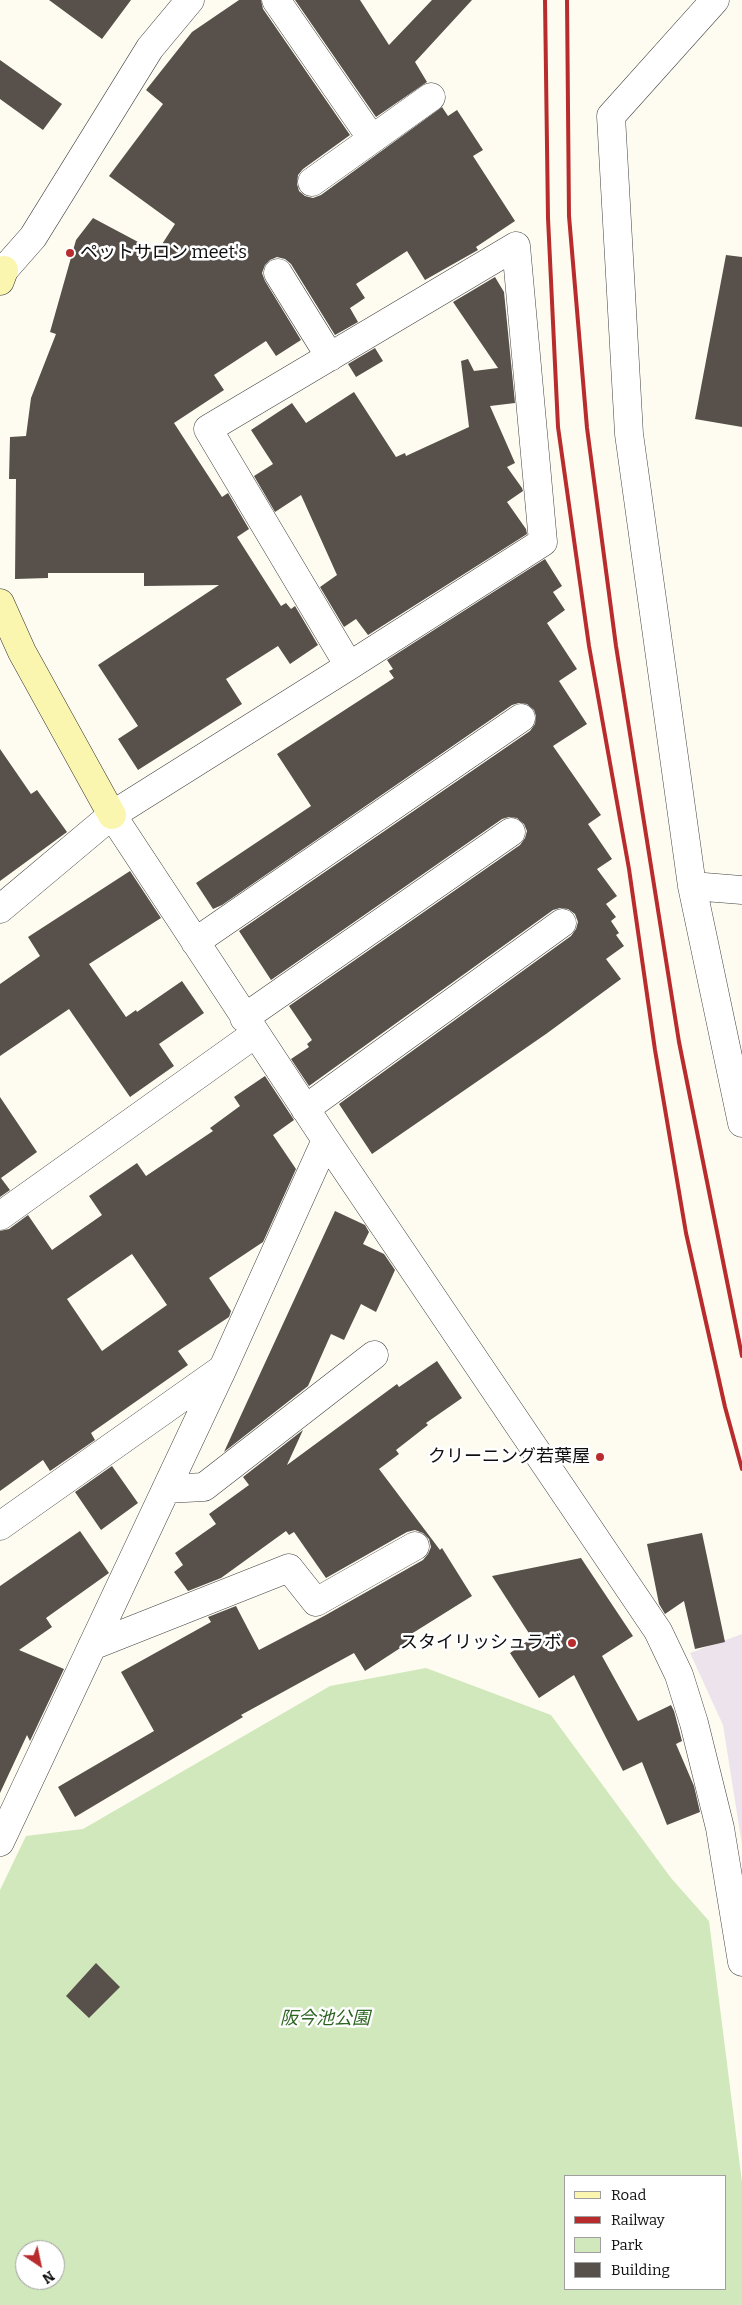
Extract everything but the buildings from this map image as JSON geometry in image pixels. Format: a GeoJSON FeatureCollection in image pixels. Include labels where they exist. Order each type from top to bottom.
{"type":"FeatureCollection","features":[{"type":"Feature","properties":{"kind":"street"},"geometry":{"type":"LineString","coordinates":[[1,273],[33,237],[150,48],[190,0]]}},
{"type":"Feature","properties":{"kind":"street"},"geometry":{"type":"LineString","coordinates":[[276,0],[372,139]]}},
{"type":"Feature","properties":{"kind":"street"},"geometry":{"type":"LineString","coordinates":[[716,0],[611,116],[629,434],[692,886],[742,1123]]}},
{"type":"Feature","properties":{"kind":"street"},"geometry":{"type":"LineString","coordinates":[[312,182],[431,97]]}},
{"type":"Feature","properties":{"kind":"street"},"geometry":{"type":"LineString","coordinates":[[0,909],[112,815],[349,666],[543,542],[516,246],[208,429],[349,666]]}},
{"type":"Feature","properties":{"kind":"street"},"geometry":{"type":"LineString","coordinates":[[278,273],[330,357]]}},
{"type":"Feature","properties":{"kind":"street"},"geometry":{"type":"LineString","coordinates":[[0,603],[22,652],[112,815],[305,1109],[658,1631],[679,1675],[694,1723],[720,1828],[742,1962]]}},
{"type":"Feature","properties":{"kind":"street"},"geometry":{"type":"LineString","coordinates":[[195,942],[521,718]]}},
{"type":"Feature","properties":{"kind":"street"},"geometry":{"type":"LineString","coordinates":[[0,1216],[250,1026],[511,832]]}},
{"type":"Feature","properties":{"kind":"street"},"geometry":{"type":"LineString","coordinates":[[692,886],[742,890]]}},
{"type":"Feature","properties":{"kind":"street"},"geometry":{"type":"LineString","coordinates":[[305,1109],[562,923]]}},
{"type":"Feature","properties":{"kind":"street"},"geometry":{"type":"LineString","coordinates":[[0,1842],[223,1368],[326,1140]]}},
{"type":"Feature","properties":{"kind":"street"},"geometry":{"type":"LineString","coordinates":[[166,1489],[204,1487],[374,1355]]}},
{"type":"Feature","properties":{"kind":"street"},"geometry":{"type":"LineString","coordinates":[[0,1526],[223,1368]]}},
{"type":"Feature","properties":{"kind":"street"},"geometry":{"type":"LineString","coordinates":[[92,1646],[289,1568],[316,1602],[415,1546]]}},
{"type":"Feature","properties":{"kind":"shaded area"},"geometry":{"type":"Polygon","coordinates":[[[742,1634],[742,1845],[723,1725],[690,1653],[742,1634]]]}},
{"type":"Feature","properties":{"kind":"green space","name":"阪今池公園"},"geometry":{"type":"Polygon","coordinates":[[[426,1668],[551,1715],[671,1878],[709,1921],[742,2182],[742,2305],[0,2305],[0,1890],[26,1836],[83,1829],[330,1686],[426,1668]]]}},
{"type":"Feature","properties":{"kind":"railway"},"geometry":{"type":"LineString","coordinates":[[545,0],[548,218],[558,427],[589,646],[629,869],[655,1050],[686,1233],[725,1407],[742,1469]]}},
{"type":"Feature","properties":{"kind":"railway"},"geometry":{"type":"LineString","coordinates":[[567,0],[569,216],[587,428],[616,646],[679,1042],[742,1356]]}},
{"type":"Feature","properties":{"kind":"place","name":"ペットサロン meet's"},"geometry":{"type":"Point","coordinates":[70,253]}},
{"type":"Feature","properties":{"kind":"place","name":"クリーニング若葉屋"},"geometry":{"type":"Point","coordinates":[600,1457]}},
{"type":"Feature","properties":{"kind":"place","name":"スタイリッシュラボ"},"geometry":{"type":"Point","coordinates":[572,1643]}}]}
